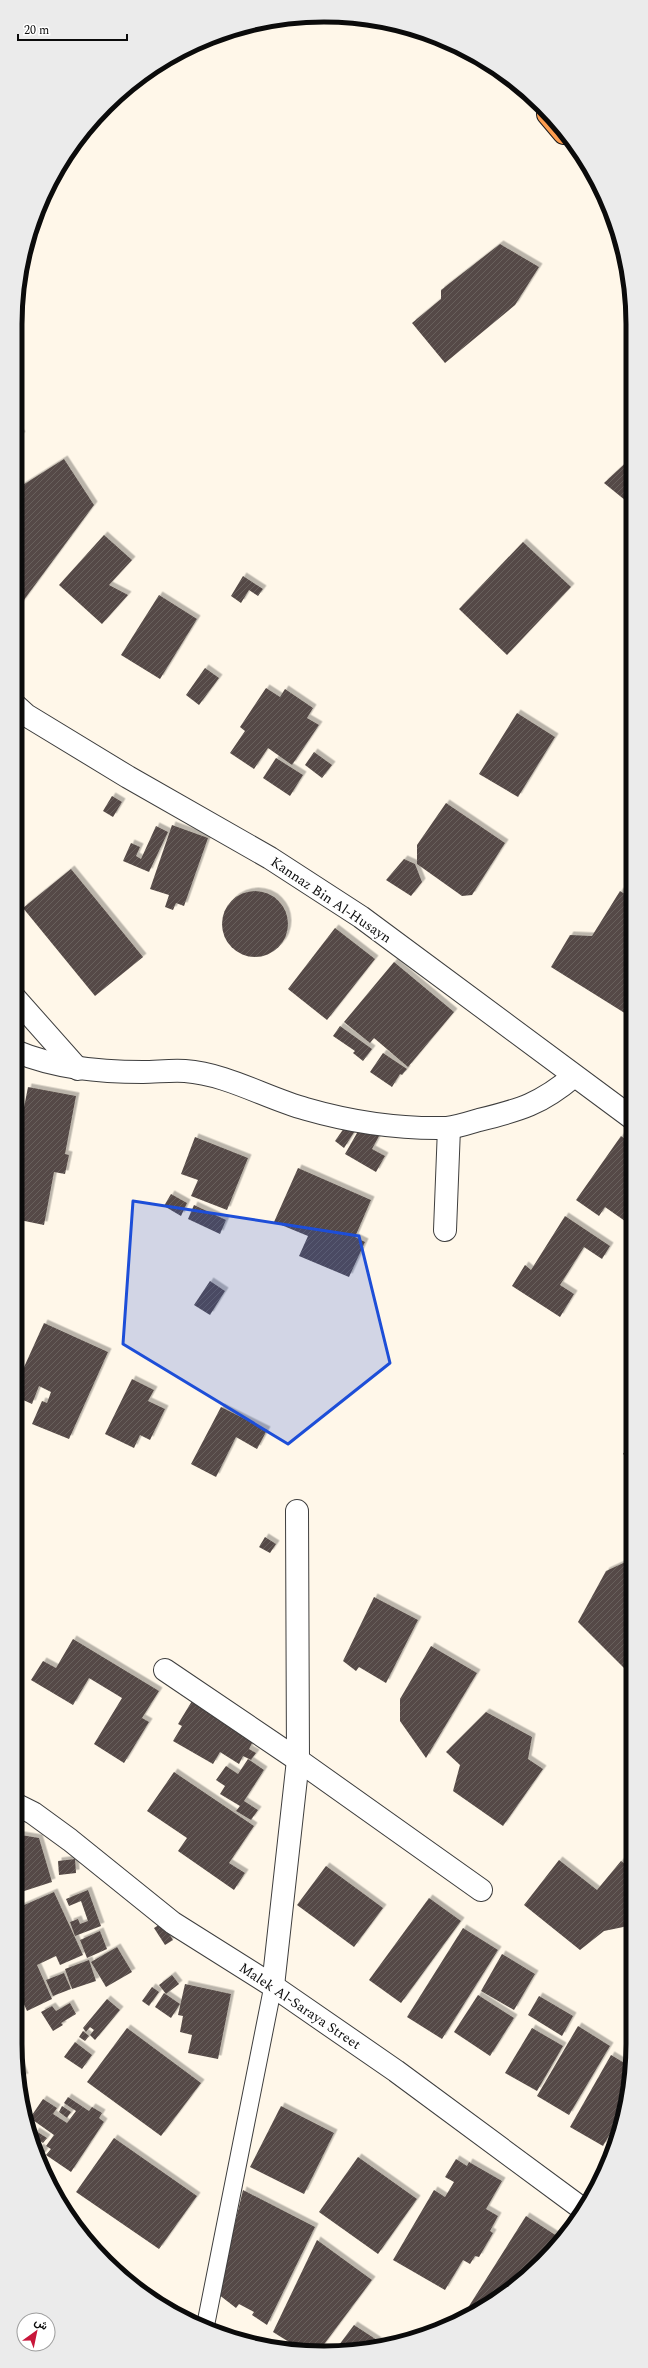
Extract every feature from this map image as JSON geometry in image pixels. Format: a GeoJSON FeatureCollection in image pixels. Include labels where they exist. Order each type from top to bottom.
{"type":"FeatureCollection","features":[{"type":"Feature","properties":{"kind":"street","name":"Kannaz Bin Al-Husayn"},"geometry":{"type":"LineString","coordinates":[[22,711],[128,777],[270,858],[361,917],[626,1114]]}},
{"type":"Feature","properties":{"kind":"street"},"geometry":{"type":"LineString","coordinates":[[22,1006],[78,1069]]}},
{"type":"Feature","properties":{"kind":"street"},"geometry":{"type":"LineString","coordinates":[[22,1054],[32,1058],[78,1069],[141,1072],[185,1071],[212,1077],[306,1109],[390,1126],[448,1128],[532,1106],[560,1088],[574,1076]]}},
{"type":"Feature","properties":{"kind":"street"},"geometry":{"type":"LineString","coordinates":[[445,1230],[448,1128]]}},
{"type":"Feature","properties":{"kind":"street"},"geometry":{"type":"LineString","coordinates":[[273,1986],[298,1760],[297,1511]]}},
{"type":"Feature","properties":{"kind":"street"},"geometry":{"type":"LineString","coordinates":[[165,1670],[298,1760],[480,1890]]}},
{"type":"Feature","properties":{"kind":"street","name":"Malek Al-Saraya Street"},"geometry":{"type":"LineString","coordinates":[[22,1808],[70,1840],[173,1923],[273,1986],[396,2071],[579,2206]]}},
{"type":"Feature","properties":{"kind":"lane"},"geometry":{"type":"LineString","coordinates":[[206,2322],[273,1986]]}},
{"type":"Feature","properties":{"kind":"highlighted area"},"geometry":{"type":"Polygon","coordinates":[[[133,1201],[359,1236],[390,1363],[288,1444],[123,1344],[133,1201]]]}},
{"type":"Feature","properties":{"kind":"building"},"geometry":{"type":"Polygon","coordinates":[[[500,244],[539,267],[515,305],[445,363],[412,323],[441,299],[441,290],[500,244]]]}},
{"type":"Feature","properties":{"kind":"building"},"geometry":{"type":"Polygon","coordinates":[[[64,459],[94,505],[22,603],[22,486],[64,459]]]}},
{"type":"Feature","properties":{"kind":"building"},"geometry":{"type":"Polygon","coordinates":[[[626,463],[626,501],[604,483],[626,463]]]}},
{"type":"Feature","properties":{"kind":"building"},"geometry":{"type":"Polygon","coordinates":[[[104,535],[132,560],[109,585],[128,595],[102,624],[59,585],[104,535]]]}},
{"type":"Feature","properties":{"kind":"building"},"geometry":{"type":"Polygon","coordinates":[[[523,542],[571,587],[507,655],[459,609],[523,542]]]}},
{"type":"Feature","properties":{"kind":"building"},"geometry":{"type":"Polygon","coordinates":[[[243,576],[263,589],[258,596],[249,590],[241,603],[231,596],[243,576]]]}},
{"type":"Feature","properties":{"kind":"building"},"geometry":{"type":"Polygon","coordinates":[[[159,595],[197,619],[160,679],[121,655],[159,595]]]}},
{"type":"Feature","properties":{"kind":"building"},"geometry":{"type":"Polygon","coordinates":[[[205,668],[219,678],[199,705],[186,695],[205,668]]]}},
{"type":"Feature","properties":{"kind":"building"},"geometry":{"type":"Polygon","coordinates":[[[266,688],[280,697],[285,689],[313,708],[307,718],[319,725],[292,765],[268,748],[254,769],[230,753],[245,731],[240,727],[266,688]]]}},
{"type":"Feature","properties":{"kind":"building"},"geometry":{"type":"Polygon","coordinates":[[[517,713],[555,737],[518,797],[479,774],[517,713]]]}},
{"type":"Feature","properties":{"kind":"building"},"geometry":{"type":"Polygon","coordinates":[[[314,752],[332,765],[322,778],[305,765],[314,752]]]}},
{"type":"Feature","properties":{"kind":"building"},"geometry":{"type":"Polygon","coordinates":[[[276,758],[303,775],[290,796],[263,778],[276,758]]]}},
{"type":"Feature","properties":{"kind":"building"},"geometry":{"type":"Polygon","coordinates":[[[112,796],[122,802],[113,817],[103,811],[112,796]]]}},
{"type":"Feature","properties":{"kind":"building"},"geometry":{"type":"Polygon","coordinates":[[[446,803],[505,843],[472,895],[462,896],[417,864],[417,845],[446,803]]]}},
{"type":"Feature","properties":{"kind":"building"},"geometry":{"type":"Polygon","coordinates":[[[172,825],[208,838],[184,906],[176,903],[173,910],[165,907],[169,895],[150,889],[172,825]]]}},
{"type":"Feature","properties":{"kind":"building"},"geometry":{"type":"Polygon","coordinates":[[[156,826],[168,832],[149,872],[123,861],[131,843],[140,847],[136,856],[141,859],[156,826]]]}},
{"type":"Feature","properties":{"kind":"building"},"geometry":{"type":"Polygon","coordinates":[[[404,859],[415,864],[422,882],[411,896],[386,880],[404,859]]]}},
{"type":"Feature","properties":{"kind":"building"},"geometry":{"type":"Polygon","coordinates":[[[71,869],[143,957],[95,996],[23,908],[71,869]]]}},
{"type":"Feature","properties":{"kind":"building"},"geometry":{"type":"Polygon","coordinates":[[[255,891],[268,894],[278,901],[285,911],[288,924],[285,937],[278,947],[268,954],[255,957],[242,954],[232,947],[225,937],[222,924],[225,911],[232,901],[242,894],[255,891]]]}},
{"type":"Feature","properties":{"kind":"building"},"geometry":{"type":"Polygon","coordinates":[[[620,891],[626,895],[626,1014],[551,967],[570,935],[592,936],[620,891]]]}},
{"type":"Feature","properties":{"kind":"building"},"geometry":{"type":"Polygon","coordinates":[[[335,928],[375,959],[327,1020],[288,989],[335,928]]]}},
{"type":"Feature","properties":{"kind":"building"},"geometry":{"type":"Polygon","coordinates":[[[394,962],[454,1012],[408,1067],[374,1038],[370,1043],[344,1022],[394,962]]]}},
{"type":"Feature","properties":{"kind":"building"},"geometry":{"type":"Polygon","coordinates":[[[340,1026],[372,1049],[363,1061],[353,1053],[355,1051],[333,1036],[340,1026]]]}},
{"type":"Feature","properties":{"kind":"building"},"geometry":{"type":"Polygon","coordinates":[[[383,1053],[407,1069],[402,1075],[400,1074],[392,1087],[370,1072],[383,1053]]]}},
{"type":"Feature","properties":{"kind":"building"},"geometry":{"type":"Polygon","coordinates":[[[28,1087],[76,1096],[65,1154],[69,1155],[65,1174],[54,1172],[44,1225],[22,1220],[22,1117],[28,1087]]]}},
{"type":"Feature","properties":{"kind":"building"},"geometry":{"type":"Polygon","coordinates":[[[349,1121],[358,1126],[344,1148],[335,1141],[349,1121]]]}},
{"type":"Feature","properties":{"kind":"building"},"geometry":{"type":"Polygon","coordinates":[[[361,1126],[379,1136],[372,1149],[385,1156],[376,1172],[345,1154],[361,1126]]]}},
{"type":"Feature","properties":{"kind":"building"},"geometry":{"type":"Polygon","coordinates":[[[621,1136],[626,1140],[626,1222],[605,1207],[599,1216],[576,1200],[621,1136]]]}},
{"type":"Feature","properties":{"kind":"building"},"geometry":{"type":"Polygon","coordinates":[[[195,1137],[248,1158],[227,1210],[191,1196],[198,1180],[181,1174],[195,1137]]]}},
{"type":"Feature","properties":{"kind":"building"},"geometry":{"type":"Polygon","coordinates":[[[298,1168],[371,1200],[355,1237],[365,1242],[349,1277],[299,1256],[308,1236],[274,1222],[298,1168]]]}},
{"type":"Feature","properties":{"kind":"building"},"geometry":{"type":"Polygon","coordinates":[[[171,1194],[187,1203],[181,1216],[164,1206],[171,1194]]]}},
{"type":"Feature","properties":{"kind":"building"},"geometry":{"type":"Polygon","coordinates":[[[194,1205],[226,1220],[220,1234],[188,1219],[194,1205]]]}},
{"type":"Feature","properties":{"kind":"building"},"geometry":{"type":"Polygon","coordinates":[[[565,1216],[610,1246],[602,1259],[584,1247],[560,1285],[574,1294],[560,1317],[512,1286],[525,1265],[531,1270],[565,1216]]]}},
{"type":"Feature","properties":{"kind":"building"},"geometry":{"type":"Polygon","coordinates":[[[210,1281],[225,1291],[210,1315],[194,1305],[210,1281]]]}},
{"type":"Feature","properties":{"kind":"building"},"geometry":{"type":"Polygon","coordinates":[[[44,1323],[108,1352],[69,1439],[32,1424],[42,1401],[47,1403],[51,1392],[39,1386],[32,1404],[22,1399],[22,1372],[44,1323]]]}},
{"type":"Feature","properties":{"kind":"building"},"geometry":{"type":"Polygon","coordinates":[[[132,1379],[154,1390],[148,1401],[165,1409],[150,1440],[140,1435],[134,1448],[105,1434],[132,1379]]]}},
{"type":"Feature","properties":{"kind":"building"},"geometry":{"type":"Polygon","coordinates":[[[221,1407],[267,1430],[257,1449],[236,1437],[216,1477],[191,1464],[221,1407]]]}},
{"type":"Feature","properties":{"kind":"building"},"geometry":{"type":"Polygon","coordinates":[[[265,1537],[276,1544],[270,1553],[259,1547],[265,1537]]]}},
{"type":"Feature","properties":{"kind":"building"},"geometry":{"type":"Polygon","coordinates":[[[626,1562],[626,1670],[578,1622],[606,1571],[626,1562]]]}},
{"type":"Feature","properties":{"kind":"building"},"geometry":{"type":"Polygon","coordinates":[[[374,1597],[418,1620],[386,1683],[359,1667],[356,1671],[343,1661],[374,1597]]]}},
{"type":"Feature","properties":{"kind":"building"},"geometry":{"type":"Polygon","coordinates":[[[73,1639],[159,1691],[142,1718],[149,1722],[124,1763],[94,1744],[122,1698],[89,1678],[73,1705],[31,1680],[43,1661],[56,1668],[73,1639]]]}},
{"type":"Feature","properties":{"kind":"building"},"geometry":{"type":"Polygon","coordinates":[[[431,1646],[477,1673],[426,1758],[400,1721],[400,1699],[431,1646]]]}},
{"type":"Feature","properties":{"kind":"building"},"geometry":{"type":"Polygon","coordinates":[[[192,1701],[254,1739],[249,1749],[256,1753],[251,1760],[243,1756],[239,1764],[220,1752],[213,1764],[173,1741],[182,1726],[178,1724],[192,1701]]]}},
{"type":"Feature","properties":{"kind":"building"},"geometry":{"type":"Polygon","coordinates":[[[486,1712],[532,1737],[528,1759],[543,1769],[503,1826],[453,1791],[460,1765],[446,1752],[486,1712]]]}},
{"type":"Feature","properties":{"kind":"building"},"geometry":{"type":"Polygon","coordinates":[[[248,1759],[264,1770],[244,1801],[258,1810],[251,1820],[236,1811],[240,1806],[220,1794],[225,1786],[216,1780],[226,1766],[238,1774],[248,1759]]]}},
{"type":"Feature","properties":{"kind":"building"},"geometry":{"type":"Polygon","coordinates":[[[174,1772],[254,1826],[229,1863],[245,1873],[234,1890],[178,1851],[187,1838],[147,1811],[174,1772]]]}},
{"type":"Feature","properties":{"kind":"building"},"geometry":{"type":"Polygon","coordinates":[[[22,1835],[39,1838],[52,1882],[22,1892],[22,1835]]]}},
{"type":"Feature","properties":{"kind":"building"},"geometry":{"type":"Polygon","coordinates":[[[75,1859],[76,1873],[59,1875],[58,1861],[75,1859]]]}},
{"type":"Feature","properties":{"kind":"building"},"geometry":{"type":"Polygon","coordinates":[[[559,1860],[597,1890],[621,1861],[626,1865],[626,1926],[604,1931],[580,1950],[524,1905],[559,1860]]]}},
{"type":"Feature","properties":{"kind":"building"},"geometry":{"type":"Polygon","coordinates":[[[326,1866],[383,1908],[354,1947],[297,1905],[326,1866]]]}},
{"type":"Feature","properties":{"kind":"building"},"geometry":{"type":"Polygon","coordinates":[[[88,1890],[101,1926],[75,1936],[70,1922],[78,1919],[80,1924],[88,1921],[81,1901],[69,1906],[66,1899],[88,1890]]]}},
{"type":"Feature","properties":{"kind":"building"},"geometry":{"type":"Polygon","coordinates":[[[54,1892],[83,1955],[60,1965],[56,1956],[37,1965],[52,1999],[27,2011],[22,2000],[22,1906],[54,1892]]]}},
{"type":"Feature","properties":{"kind":"building"},"geometry":{"type":"Polygon","coordinates":[[[429,1898],[461,1921],[401,2003],[369,1980],[429,1898]]]}},
{"type":"Feature","properties":{"kind":"building"},"geometry":{"type":"Polygon","coordinates":[[[162,1923],[173,1940],[165,1945],[154,1928],[162,1923]]]}},
{"type":"Feature","properties":{"kind":"building"},"geometry":{"type":"Polygon","coordinates":[[[463,1928],[498,1950],[442,2039],[407,2017],[463,1928]]]}},
{"type":"Feature","properties":{"kind":"building"},"geometry":{"type":"Polygon","coordinates":[[[100,1931],[107,1949],[87,1958],[80,1940],[100,1931]]]}},
{"type":"Feature","properties":{"kind":"building"},"geometry":{"type":"Polygon","coordinates":[[[117,1947],[132,1972],[106,1987],[91,1962],[117,1947]]]}},
{"type":"Feature","properties":{"kind":"building"},"geometry":{"type":"Polygon","coordinates":[[[502,1954],[535,1974],[514,2010],[481,1991],[502,1954]]]}},
{"type":"Feature","properties":{"kind":"building"},"geometry":{"type":"Polygon","coordinates":[[[89,1960],[96,1981],[72,1989],[65,1969],[89,1960]]]}},
{"type":"Feature","properties":{"kind":"building"},"geometry":{"type":"Polygon","coordinates":[[[64,1973],[71,1989],[53,1996],[46,1980],[64,1973]]]}},
{"type":"Feature","properties":{"kind":"building"},"geometry":{"type":"Polygon","coordinates":[[[172,1975],[179,1984],[166,1994],[159,1985],[172,1975]]]}},
{"type":"Feature","properties":{"kind":"building"},"geometry":{"type":"Polygon","coordinates":[[[185,1984],[231,1994],[218,2059],[188,2053],[192,2035],[180,2032],[183,2016],[178,2015],[185,1984]]]}},
{"type":"Feature","properties":{"kind":"building"},"geometry":{"type":"Polygon","coordinates":[[[152,1987],[159,1992],[149,2006],[142,2001],[152,1987]]]}},
{"type":"Feature","properties":{"kind":"building"},"geometry":{"type":"Polygon","coordinates":[[[164,1993],[180,2004],[171,2018],[155,2007],[164,1993]]]}},
{"type":"Feature","properties":{"kind":"building"},"geometry":{"type":"Polygon","coordinates":[[[478,1995],[514,2018],[490,2056],[454,2032],[478,1995]]]}},
{"type":"Feature","properties":{"kind":"building"},"geometry":{"type":"Polygon","coordinates":[[[539,1996],[573,2016],[562,2036],[528,2015],[539,1996]]]}},
{"type":"Feature","properties":{"kind":"building"},"geometry":{"type":"Polygon","coordinates":[[[107,1999],[120,2010],[95,2040],[90,2035],[94,2030],[90,2027],[86,2032],[83,2028],[107,1999]]]}},
{"type":"Feature","properties":{"kind":"building"},"geometry":{"type":"Polygon","coordinates":[[[70,2003],[76,2014],[61,2023],[63,2025],[53,2031],[41,2012],[52,2006],[56,2011],[70,2003]]]}},
{"type":"Feature","properties":{"kind":"building"},"geometry":{"type":"Polygon","coordinates":[[[578,2026],[610,2046],[569,2115],[537,2096],[578,2026]]]}},
{"type":"Feature","properties":{"kind":"building"},"geometry":{"type":"Polygon","coordinates":[[[127,2028],[201,2083],[161,2136],[87,2082],[127,2028]]]}},
{"type":"Feature","properties":{"kind":"building"},"geometry":{"type":"Polygon","coordinates":[[[532,2028],[563,2046],[537,2091],[505,2073],[532,2028]]]}},
{"type":"Feature","properties":{"kind":"building"},"geometry":{"type":"Polygon","coordinates":[[[83,2031],[89,2036],[85,2041],[79,2037],[83,2031]]]}},
{"type":"Feature","properties":{"kind":"building"},"geometry":{"type":"Polygon","coordinates":[[[75,2042],[92,2055],[82,2069],[64,2057],[75,2042]]]}},
{"type":"Feature","properties":{"kind":"building"},"geometry":{"type":"Polygon","coordinates":[[[611,2055],[625,2063],[616,2122],[603,2146],[570,2127],[611,2055]]]}},
{"type":"Feature","properties":{"kind":"building"},"geometry":{"type":"Polygon","coordinates":[[[68,2097],[89,2111],[92,2107],[102,2113],[99,2118],[104,2122],[71,2172],[46,2155],[51,2149],[46,2146],[54,2135],[31,2119],[31,2117],[43,2099],[57,2108],[53,2114],[67,2123],[76,2111],[64,2103],[68,2097]]]}},
{"type":"Feature","properties":{"kind":"building"},"geometry":{"type":"Polygon","coordinates":[[[62,2106],[71,2112],[67,2118],[59,2112],[62,2106]]]}},
{"type":"Feature","properties":{"kind":"building"},"geometry":{"type":"Polygon","coordinates":[[[281,2106],[334,2133],[304,2194],[250,2167],[281,2106]]]}},
{"type":"Feature","properties":{"kind":"building"},"geometry":{"type":"Polygon","coordinates":[[[36,2131],[47,2138],[43,2143],[40,2141],[39,2143],[36,2131]]]}},
{"type":"Feature","properties":{"kind":"building"},"geometry":{"type":"Polygon","coordinates":[[[114,2138],[197,2196],[159,2249],[76,2192],[114,2138]]]}},
{"type":"Feature","properties":{"kind":"building"},"geometry":{"type":"Polygon","coordinates":[[[40,2147],[45,2151],[43,2154],[40,2147]]]}},
{"type":"Feature","properties":{"kind":"building"},"geometry":{"type":"Polygon","coordinates":[[[358,2157],[417,2199],[378,2254],[319,2212],[358,2157]]]}},
{"type":"Feature","properties":{"kind":"building"},"geometry":{"type":"Polygon","coordinates":[[[456,2159],[467,2166],[469,2162],[502,2181],[486,2209],[498,2216],[490,2231],[493,2233],[479,2257],[475,2256],[470,2264],[463,2260],[445,2290],[393,2260],[434,2190],[445,2197],[454,2182],[445,2177],[456,2159]]]}},
{"type":"Feature","properties":{"kind":"building"},"geometry":{"type":"Polygon","coordinates":[[[243,2190],[315,2227],[267,2325],[252,2315],[254,2312],[239,2304],[236,2308],[218,2294],[243,2190]]]}},
{"type":"Feature","properties":{"kind":"building"},"geometry":{"type":"Polygon","coordinates":[[[526,2216],[557,2236],[538,2258],[508,2284],[466,2311],[526,2216]]]}},
{"type":"Feature","properties":{"kind":"building"},"geometry":{"type":"Polygon","coordinates":[[[317,2240],[372,2280],[323,2346],[292,2344],[273,2332],[317,2240]]]}},
{"type":"Feature","properties":{"kind":"building"},"geometry":{"type":"Polygon","coordinates":[[[354,2325],[378,2341],[363,2343],[339,2345],[354,2325]]]}}]}
